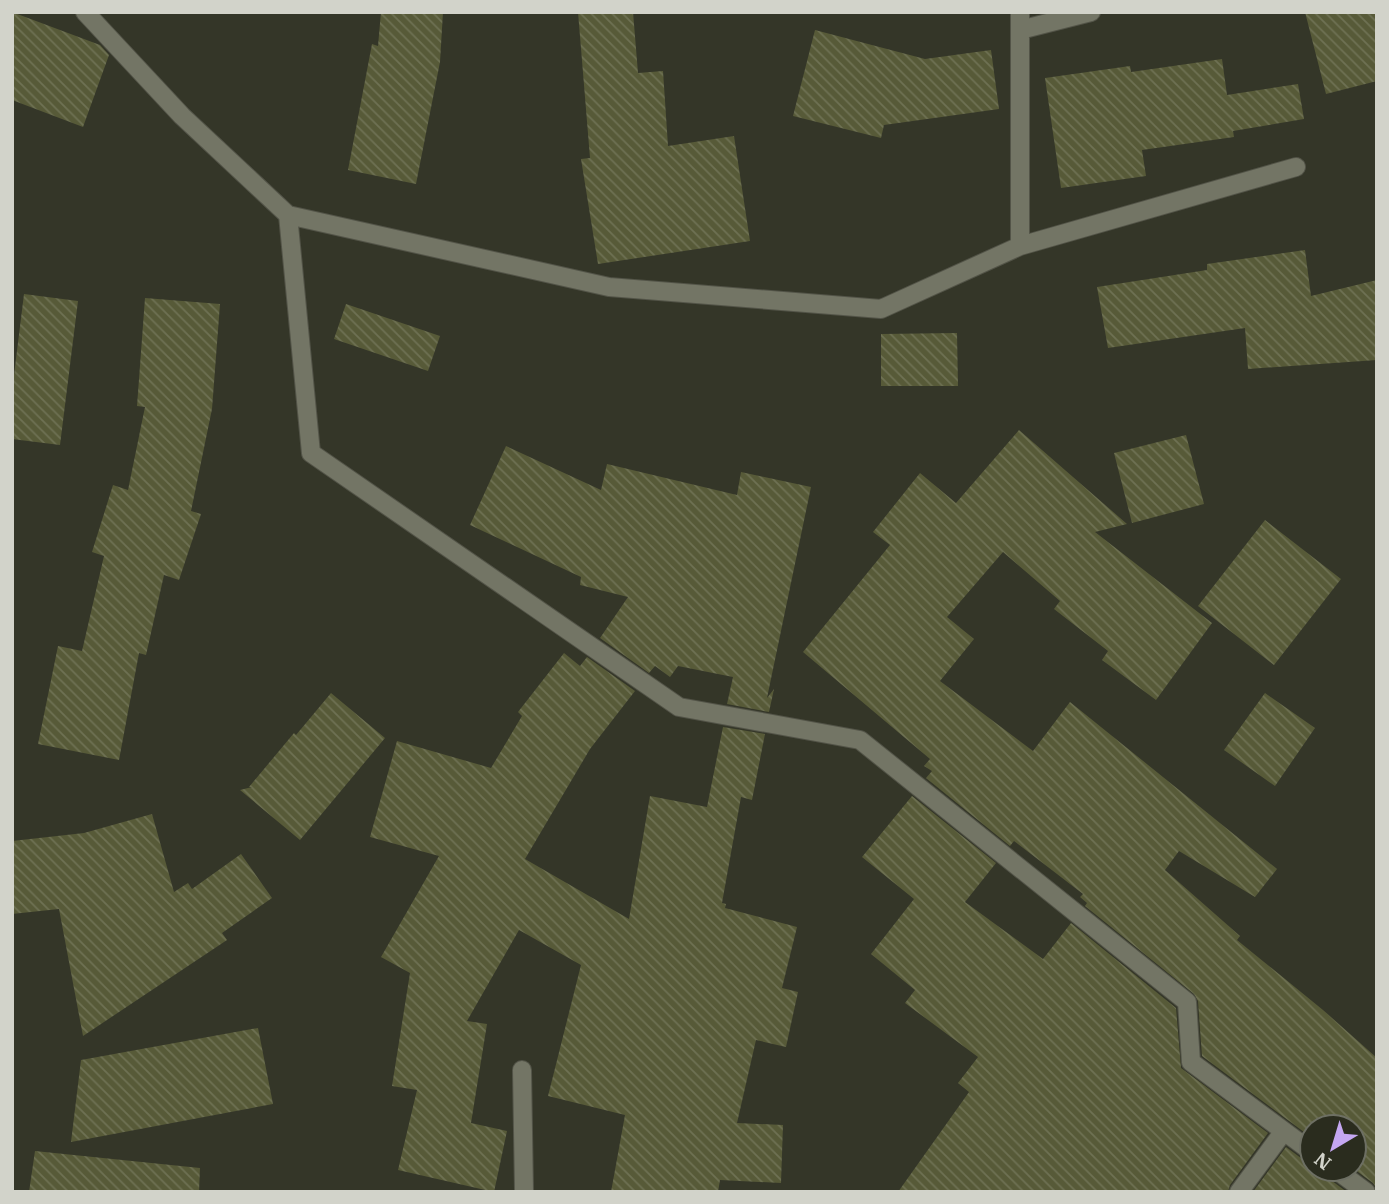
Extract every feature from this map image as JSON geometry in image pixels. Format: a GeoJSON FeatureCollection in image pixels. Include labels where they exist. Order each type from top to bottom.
{"type":"FeatureCollection","features":[{"type":"Feature","properties":{"kind":"street"},"geometry":{"type":"LineString","coordinates":[[85,12],[182,116],[288,215],[609,287],[881,309],[1020,246],[1296,167]]}},
{"type":"Feature","properties":{"kind":"street"},"geometry":{"type":"LineString","coordinates":[[1020,246],[1020,21],[1091,12]]}},
{"type":"Feature","properties":{"kind":"street"},"geometry":{"type":"LineString","coordinates":[[288,215],[311,453],[679,707],[860,740],[1187,1002],[1191,1062],[1298,1142]]}},
{"type":"Feature","properties":{"kind":"street"},"geometry":{"type":"LineString","coordinates":[[522,1070],[524,1192]]}},
{"type":"Feature","properties":{"kind":"street"},"geometry":{"type":"LineString","coordinates":[[1239,1192],[1284,1131]]}},
{"type":"Feature","properties":{"kind":"building"},"geometry":{"type":"Polygon","coordinates":[[[12,12],[100,45],[109,55],[83,127],[12,100],[12,12]]]}},
{"type":"Feature","properties":{"kind":"building"},"geometry":{"type":"Polygon","coordinates":[[[381,12],[443,12],[440,62],[416,184],[348,170],[372,44],[378,46],[381,12]]]}},
{"type":"Feature","properties":{"kind":"building"},"geometry":{"type":"Polygon","coordinates":[[[578,12],[633,12],[638,73],[663,71],[668,146],[734,136],[750,241],[598,264],[581,159],[590,158],[578,12]]]}},
{"type":"Feature","properties":{"kind":"building"},"geometry":{"type":"Polygon","coordinates":[[[1305,12],[1377,12],[1377,81],[1326,94],[1305,12]]]}},
{"type":"Feature","properties":{"kind":"building"},"geometry":{"type":"Polygon","coordinates":[[[815,30],[925,59],[991,50],[999,109],[884,125],[881,138],[793,116],[815,30]]]}},
{"type":"Feature","properties":{"kind":"building"},"geometry":{"type":"Polygon","coordinates":[[[1222,59],[1227,95],[1298,84],[1304,119],[1233,131],[1234,137],[1142,150],[1146,176],[1061,188],[1045,78],[1130,66],[1131,72],[1222,59]]]}},
{"type":"Feature","properties":{"kind":"building"},"geometry":{"type":"Polygon","coordinates":[[[1305,250],[1311,296],[1377,280],[1377,360],[1248,369],[1245,328],[1108,348],[1097,287],[1207,270],[1207,264],[1305,250]]]}},
{"type":"Feature","properties":{"kind":"building"},"geometry":{"type":"Polygon","coordinates":[[[24,294],[78,301],[60,445],[12,439],[12,391],[24,294]]]}},
{"type":"Feature","properties":{"kind":"building"},"geometry":{"type":"Polygon","coordinates":[[[145,298],[220,304],[212,409],[191,511],[201,514],[179,580],[164,575],[146,655],[139,653],[119,760],[38,744],[58,646],[82,651],[104,556],[92,552],[113,485],[128,490],[145,407],[137,406],[145,298]]]}},
{"type":"Feature","properties":{"kind":"building"},"geometry":{"type":"Polygon","coordinates":[[[346,304],[440,336],[428,371],[334,339],[346,304]]]}},
{"type":"Feature","properties":{"kind":"building"},"geometry":{"type":"Polygon","coordinates":[[[957,333],[958,386],[881,386],[881,334],[957,333]]]}},
{"type":"Feature","properties":{"kind":"building"},"geometry":{"type":"Polygon","coordinates":[[[1019,430],[1127,524],[1095,532],[1212,623],[1156,700],[1102,660],[1108,651],[1054,609],[1060,601],[1003,552],[947,617],[974,639],[940,681],[1033,751],[1070,702],[1277,869],[1255,897],[1179,851],[1165,870],[1240,936],[1237,940],[1377,1058],[1377,1189],[1368,1179],[1368,1113],[1298,1113],[1298,1128],[1202,1056],[1198,1001],[1194,994],[1085,906],[1087,903],[1080,897],[1083,894],[1014,841],[1010,846],[926,778],[932,771],[924,766],[930,759],[803,652],[890,545],[873,532],[920,473],[956,503],[1019,430]]]}},
{"type":"Feature","properties":{"kind":"building"},"geometry":{"type":"Polygon","coordinates":[[[1186,435],[1204,504],[1132,523],[1114,453],[1186,435]]]}},
{"type":"Feature","properties":{"kind":"building"},"geometry":{"type":"Polygon","coordinates":[[[506,446],[601,490],[607,464],[737,495],[741,472],[811,487],[767,698],[774,689],[769,712],[727,704],[733,677],[678,666],[670,677],[655,666],[649,673],[600,638],[628,597],[580,585],[581,577],[470,525],[506,446]]]}},
{"type":"Feature","properties":{"kind":"building"},"geometry":{"type":"Polygon","coordinates":[[[1265,520],[1341,579],[1274,665],[1198,606],[1265,520]]]}},
{"type":"Feature","properties":{"kind":"building"},"geometry":{"type":"Polygon","coordinates":[[[564,653],[580,666],[587,657],[635,691],[590,749],[525,859],[629,919],[650,796],[707,807],[723,727],[765,734],[752,800],[741,797],[722,903],[726,904],[725,908],[797,927],[782,988],[798,992],[786,1047],[756,1040],[737,1123],[783,1125],[781,1183],[720,1180],[718,1192],[611,1192],[625,1115],[548,1096],[581,965],[519,930],[467,1021],[487,1024],[471,1123],[507,1131],[494,1192],[398,1170],[417,1090],[392,1086],[410,973],[381,957],[439,856],[370,837],[397,741],[491,768],[522,716],[518,712],[564,653]]]}},
{"type":"Feature","properties":{"kind":"building"},"geometry":{"type":"Polygon","coordinates":[[[331,693],[385,738],[300,840],[240,790],[252,787],[249,787],[331,693]]]}},
{"type":"Feature","properties":{"kind":"building"},"geometry":{"type":"Polygon","coordinates":[[[1265,693],[1315,728],[1275,786],[1224,750],[1265,693]]]}},
{"type":"Feature","properties":{"kind":"building"},"geometry":{"type":"Polygon","coordinates":[[[912,796],[996,863],[965,902],[1043,959],[1071,923],[1176,1008],[1181,1068],[1268,1133],[1230,1185],[1228,1192],[898,1192],[969,1092],[958,1083],[978,1057],[905,1003],[915,990],[871,954],[914,899],[862,857],[912,796]]]}},
{"type":"Feature","properties":{"kind":"building"},"geometry":{"type":"Polygon","coordinates":[[[152,814],[174,892],[188,883],[192,889],[241,854],[272,898],[222,933],[227,940],[83,1036],[59,909],[12,914],[12,841],[84,833],[152,814]]]}},
{"type":"Feature","properties":{"kind":"building"},"geometry":{"type":"Polygon","coordinates":[[[258,1028],[273,1104],[71,1142],[81,1060],[258,1028]]]}},
{"type":"Feature","properties":{"kind":"building"},"geometry":{"type":"Polygon","coordinates":[[[1286,1147],[1298,1156],[1298,1183],[1335,1183],[1347,1192],[1253,1192],[1286,1147]]]}},
{"type":"Feature","properties":{"kind":"building"},"geometry":{"type":"Polygon","coordinates":[[[35,1151],[200,1168],[199,1192],[29,1192],[35,1151]]]}}]}
